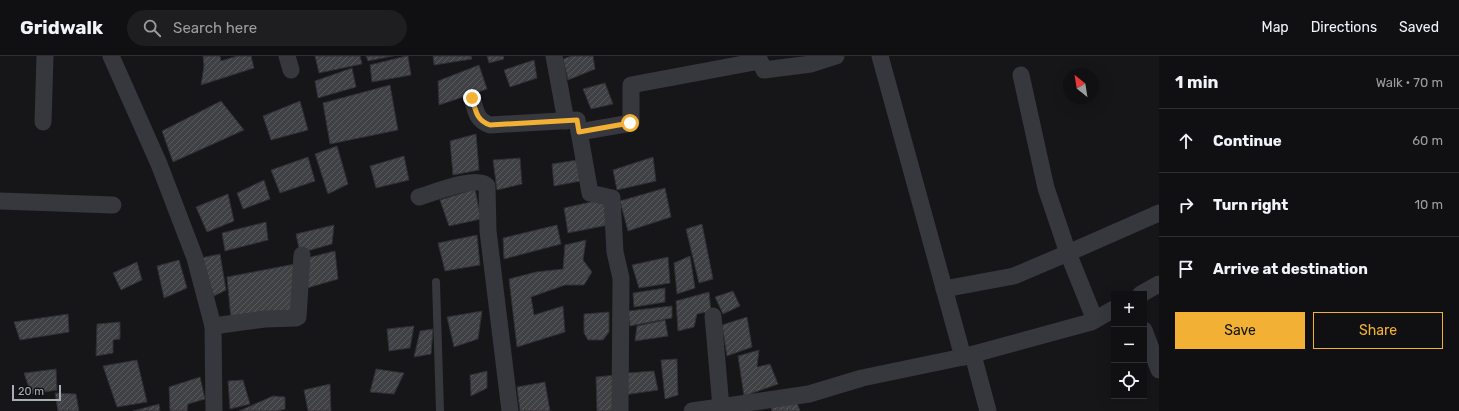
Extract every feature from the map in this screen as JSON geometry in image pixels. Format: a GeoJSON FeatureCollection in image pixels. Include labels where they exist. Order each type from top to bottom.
{"type":"FeatureCollection","features":[{"type":"Feature","properties":{"kind":"street"},"geometry":{"type":"LineString","coordinates":[[43,122],[45,56]]}},
{"type":"Feature","properties":{"kind":"street"},"geometry":{"type":"LineString","coordinates":[[111,56],[159,164],[193,251],[213,326],[214,411]]}},
{"type":"Feature","properties":{"kind":"street"},"geometry":{"type":"LineString","coordinates":[[554,56],[566,121]]}},
{"type":"Feature","properties":{"kind":"street"},"geometry":{"type":"LineString","coordinates":[[579,132],[630,123],[631,86],[760,61],[764,70],[811,64],[836,56]]}},
{"type":"Feature","properties":{"kind":"street"},"geometry":{"type":"LineString","coordinates":[[880,56],[944,289],[988,411]]}},
{"type":"Feature","properties":{"kind":"street"},"geometry":{"type":"LineString","coordinates":[[1021,75],[1046,188],[1068,253],[1095,320]]}},
{"type":"Feature","properties":{"kind":"street"},"geometry":{"type":"LineString","coordinates":[[472,98],[478,117],[481,121],[490,125],[577,120],[590,194],[612,198],[615,252],[621,278],[620,411]]}},
{"type":"Feature","properties":{"kind":"street"},"geometry":{"type":"LineString","coordinates":[[419,196],[471,182],[483,183],[487,186],[488,231],[510,411]]}},
{"type":"Feature","properties":{"kind":"street"},"geometry":{"type":"LineString","coordinates":[[0,201],[113,205]]}},
{"type":"Feature","properties":{"kind":"street"},"geometry":{"type":"LineString","coordinates":[[944,289],[1014,276],[1159,213]]}},
{"type":"Feature","properties":{"kind":"street"},"geometry":{"type":"LineString","coordinates":[[213,326],[298,317],[302,255]]}},
{"type":"Feature","properties":{"kind":"street"},"geometry":{"type":"LineString","coordinates":[[1146,291],[1159,284]]}},
{"type":"Feature","properties":{"kind":"street"},"geometry":{"type":"LineString","coordinates":[[692,411],[720,406],[744,407],[809,394],[862,378],[968,356],[1091,322],[1111,311]]}},
{"type":"Feature","properties":{"kind":"street"},"geometry":{"type":"LineString","coordinates":[[713,316],[720,406]]}},
{"type":"Feature","properties":{"kind":"street"},"geometry":{"type":"LineString","coordinates":[[1147,338],[1159,370]]}},
{"type":"Feature","properties":{"kind":"lane"},"geometry":{"type":"LineString","coordinates":[[436,282],[440,411]]}},
{"type":"Feature","properties":{"kind":"building"},"geometry":{"type":"Polygon","coordinates":[[[203,56],[220,56],[221,61],[237,56],[251,56],[254,68],[201,85],[204,66],[203,56]]]}},
{"type":"Feature","properties":{"kind":"building"},"geometry":{"type":"Polygon","coordinates":[[[315,56],[360,56],[362,64],[319,73],[315,56]]]}},
{"type":"Feature","properties":{"kind":"building"},"geometry":{"type":"Polygon","coordinates":[[[366,56],[393,56],[368,61],[366,56]]]}},
{"type":"Feature","properties":{"kind":"building"},"geometry":{"type":"Polygon","coordinates":[[[408,56],[411,75],[372,82],[370,65],[408,56]]]}},
{"type":"Feature","properties":{"kind":"building"},"geometry":{"type":"Polygon","coordinates":[[[433,56],[471,56],[472,59],[434,65],[433,56]]]}},
{"type":"Feature","properties":{"kind":"building"},"geometry":{"type":"Polygon","coordinates":[[[487,56],[503,56],[504,59],[489,63],[487,56]]]}},
{"type":"Feature","properties":{"kind":"building"},"geometry":{"type":"Polygon","coordinates":[[[572,56],[593,56],[595,69],[568,80],[563,59],[572,56]]]}},
{"type":"Feature","properties":{"kind":"building"},"geometry":{"type":"Polygon","coordinates":[[[534,60],[537,78],[510,87],[504,70],[534,60]]]}},
{"type":"Feature","properties":{"kind":"building"},"geometry":{"type":"Polygon","coordinates":[[[479,65],[487,89],[439,105],[438,81],[479,65]]]}},
{"type":"Feature","properties":{"kind":"building"},"geometry":{"type":"Polygon","coordinates":[[[352,68],[356,87],[318,98],[315,81],[352,68]]]}},
{"type":"Feature","properties":{"kind":"building"},"geometry":{"type":"Polygon","coordinates":[[[605,83],[613,104],[591,109],[583,89],[605,83]]]}},
{"type":"Feature","properties":{"kind":"building"},"geometry":{"type":"Polygon","coordinates":[[[390,85],[398,130],[330,144],[323,103],[390,85]]]}},
{"type":"Feature","properties":{"kind":"building"},"geometry":{"type":"Polygon","coordinates":[[[221,101],[244,130],[173,162],[162,131],[221,101]]]}},
{"type":"Feature","properties":{"kind":"building"},"geometry":{"type":"Polygon","coordinates":[[[300,101],[308,130],[271,140],[263,116],[300,101]]]}},
{"type":"Feature","properties":{"kind":"building"},"geometry":{"type":"Polygon","coordinates":[[[476,134],[479,170],[453,175],[450,141],[476,134]]]}},
{"type":"Feature","properties":{"kind":"building"},"geometry":{"type":"Polygon","coordinates":[[[337,146],[348,184],[328,194],[315,154],[337,146]]]}},
{"type":"Feature","properties":{"kind":"building"},"geometry":{"type":"Polygon","coordinates":[[[404,156],[409,180],[376,188],[370,166],[404,156]]]}},
{"type":"Feature","properties":{"kind":"building"},"geometry":{"type":"Polygon","coordinates":[[[308,157],[315,181],[280,193],[271,170],[308,157]]]}},
{"type":"Feature","properties":{"kind":"building"},"geometry":{"type":"Polygon","coordinates":[[[653,157],[656,181],[617,190],[613,170],[653,157]]]}},
{"type":"Feature","properties":{"kind":"building"},"geometry":{"type":"Polygon","coordinates":[[[520,158],[522,184],[497,190],[493,160],[520,158]]]}},
{"type":"Feature","properties":{"kind":"building"},"geometry":{"type":"Polygon","coordinates":[[[584,159],[586,180],[554,186],[552,164],[584,159]]]}},
{"type":"Feature","properties":{"kind":"building"},"geometry":{"type":"Polygon","coordinates":[[[264,180],[270,199],[243,209],[237,193],[264,180]]]}},
{"type":"Feature","properties":{"kind":"building"},"geometry":{"type":"Polygon","coordinates":[[[665,188],[671,217],[628,231],[620,201],[665,188]]]}},
{"type":"Feature","properties":{"kind":"building"},"geometry":{"type":"Polygon","coordinates":[[[475,189],[481,219],[449,226],[440,200],[475,189]]]}},
{"type":"Feature","properties":{"kind":"building"},"geometry":{"type":"Polygon","coordinates":[[[228,194],[234,221],[207,232],[196,207],[228,194]]]}},
{"type":"Feature","properties":{"kind":"building"},"geometry":{"type":"Polygon","coordinates":[[[609,198],[608,225],[568,233],[564,208],[609,198]]]}},
{"type":"Feature","properties":{"kind":"building"},"geometry":{"type":"Polygon","coordinates":[[[266,222],[268,240],[225,251],[222,233],[266,222]]]}},
{"type":"Feature","properties":{"kind":"building"},"geometry":{"type":"Polygon","coordinates":[[[702,224],[713,279],[699,283],[686,229],[702,224]]]}},
{"type":"Feature","properties":{"kind":"building"},"geometry":{"type":"Polygon","coordinates":[[[334,225],[332,244],[300,253],[296,234],[334,225]]]}},
{"type":"Feature","properties":{"kind":"building"},"geometry":{"type":"Polygon","coordinates":[[[557,225],[561,244],[504,259],[503,238],[557,225]]]}},
{"type":"Feature","properties":{"kind":"building"},"geometry":{"type":"Polygon","coordinates":[[[477,235],[480,265],[445,271],[438,243],[477,235]]]}},
{"type":"Feature","properties":{"kind":"building"},"geometry":{"type":"Polygon","coordinates":[[[586,240],[583,260],[592,272],[584,285],[565,285],[531,297],[534,315],[563,306],[565,332],[517,347],[509,279],[536,272],[563,269],[565,245],[586,240]]]}},
{"type":"Feature","properties":{"kind":"building"},"geometry":{"type":"Polygon","coordinates":[[[335,251],[338,279],[307,288],[303,259],[335,251]]]}},
{"type":"Feature","properties":{"kind":"building"},"geometry":{"type":"Polygon","coordinates":[[[220,254],[226,290],[214,296],[201,258],[220,254]]]}},
{"type":"Feature","properties":{"kind":"building"},"geometry":{"type":"Polygon","coordinates":[[[690,256],[695,288],[677,294],[674,263],[690,256]]]}},
{"type":"Feature","properties":{"kind":"building"},"geometry":{"type":"Polygon","coordinates":[[[668,257],[670,283],[639,288],[632,265],[668,257]]]}},
{"type":"Feature","properties":{"kind":"building"},"geometry":{"type":"Polygon","coordinates":[[[179,260],[187,288],[164,298],[157,266],[179,260]]]}},
{"type":"Feature","properties":{"kind":"building"},"geometry":{"type":"Polygon","coordinates":[[[137,262],[142,280],[121,290],[113,273],[137,262]]]}},
{"type":"Feature","properties":{"kind":"building"},"geometry":{"type":"Polygon","coordinates":[[[300,263],[296,312],[231,319],[227,277],[300,263]]]}},
{"type":"Feature","properties":{"kind":"building"},"geometry":{"type":"Polygon","coordinates":[[[665,288],[665,302],[634,307],[633,293],[665,288]]]}},
{"type":"Feature","properties":{"kind":"building"},"geometry":{"type":"Polygon","coordinates":[[[733,291],[740,306],[723,314],[715,297],[733,291]]]}},
{"type":"Feature","properties":{"kind":"building"},"geometry":{"type":"Polygon","coordinates":[[[709,292],[711,311],[697,314],[694,327],[678,331],[676,301],[709,292]]]}},
{"type":"Feature","properties":{"kind":"building"},"geometry":{"type":"Polygon","coordinates":[[[672,306],[672,318],[630,326],[628,311],[672,306]]]}},
{"type":"Feature","properties":{"kind":"building"},"geometry":{"type":"Polygon","coordinates":[[[482,311],[478,339],[454,347],[447,317],[482,311]]]}},
{"type":"Feature","properties":{"kind":"building"},"geometry":{"type":"Polygon","coordinates":[[[609,312],[609,332],[603,340],[588,340],[584,333],[584,314],[609,312]]]}},
{"type":"Feature","properties":{"kind":"building"},"geometry":{"type":"Polygon","coordinates":[[[68,314],[69,332],[20,340],[14,322],[68,314]]]}},
{"type":"Feature","properties":{"kind":"building"},"geometry":{"type":"Polygon","coordinates":[[[747,317],[752,347],[727,356],[722,325],[747,317]]]}},
{"type":"Feature","properties":{"kind":"building"},"geometry":{"type":"Polygon","coordinates":[[[665,320],[668,336],[635,341],[637,326],[665,320]]]}},
{"type":"Feature","properties":{"kind":"building"},"geometry":{"type":"Polygon","coordinates":[[[120,322],[120,339],[113,340],[113,353],[96,356],[97,324],[120,322]]]}},
{"type":"Feature","properties":{"kind":"building"},"geometry":{"type":"Polygon","coordinates":[[[414,326],[410,348],[389,351],[387,329],[414,326]]]}},
{"type":"Feature","properties":{"kind":"building"},"geometry":{"type":"Polygon","coordinates":[[[433,329],[431,354],[414,357],[420,331],[433,329]]]}},
{"type":"Feature","properties":{"kind":"building"},"geometry":{"type":"Polygon","coordinates":[[[759,350],[757,367],[770,364],[778,384],[744,396],[738,356],[759,350]]]}},
{"type":"Feature","properties":{"kind":"building"},"geometry":{"type":"Polygon","coordinates":[[[677,359],[678,395],[665,399],[661,360],[677,359]]]}},
{"type":"Feature","properties":{"kind":"building"},"geometry":{"type":"Polygon","coordinates":[[[137,360],[147,402],[117,407],[103,366],[137,360]]]}},
{"type":"Feature","properties":{"kind":"building"},"geometry":{"type":"Polygon","coordinates":[[[56,369],[57,390],[31,394],[24,373],[56,369]]]}},
{"type":"Feature","properties":{"kind":"building"},"geometry":{"type":"Polygon","coordinates":[[[376,369],[404,373],[394,394],[370,392],[376,369]]]}},
{"type":"Feature","properties":{"kind":"building"},"geometry":{"type":"Polygon","coordinates":[[[487,371],[487,388],[471,396],[470,375],[487,371]]]}},
{"type":"Feature","properties":{"kind":"building"},"geometry":{"type":"Polygon","coordinates":[[[654,371],[658,390],[624,395],[627,373],[654,371]]]}},
{"type":"Feature","properties":{"kind":"building"},"geometry":{"type":"Polygon","coordinates":[[[616,375],[616,411],[597,411],[596,377],[616,375]]]}},
{"type":"Feature","properties":{"kind":"building"},"geometry":{"type":"Polygon","coordinates":[[[200,377],[205,399],[188,404],[187,411],[170,411],[169,387],[200,377]]]}},
{"type":"Feature","properties":{"kind":"building"},"geometry":{"type":"Polygon","coordinates":[[[243,380],[250,404],[230,409],[228,381],[243,380]]]}},
{"type":"Feature","properties":{"kind":"building"},"geometry":{"type":"Polygon","coordinates":[[[545,382],[550,411],[520,411],[517,387],[545,382]]]}},
{"type":"Feature","properties":{"kind":"building"},"geometry":{"type":"Polygon","coordinates":[[[330,384],[331,411],[308,411],[304,390],[330,384]]]}},
{"type":"Feature","properties":{"kind":"building"},"geometry":{"type":"Polygon","coordinates":[[[55,393],[76,394],[79,411],[58,411],[55,393]]]}},
{"type":"Feature","properties":{"kind":"building"},"geometry":{"type":"Polygon","coordinates":[[[273,396],[285,397],[285,409],[277,411],[239,411],[273,396]]]}},
{"type":"Feature","properties":{"kind":"building"},"geometry":{"type":"Polygon","coordinates":[[[796,400],[800,411],[772,411],[771,406],[796,400]]]}},
{"type":"Feature","properties":{"kind":"building"},"geometry":{"type":"Polygon","coordinates":[[[159,404],[160,411],[133,411],[159,404]]]}},
{"type":"Feature","properties":{"kind":"route"},"geometry":{"type":"LineString","coordinates":[[472,98],[478,117],[481,121],[490,125],[577,120],[579,132],[630,123]]}}]}
